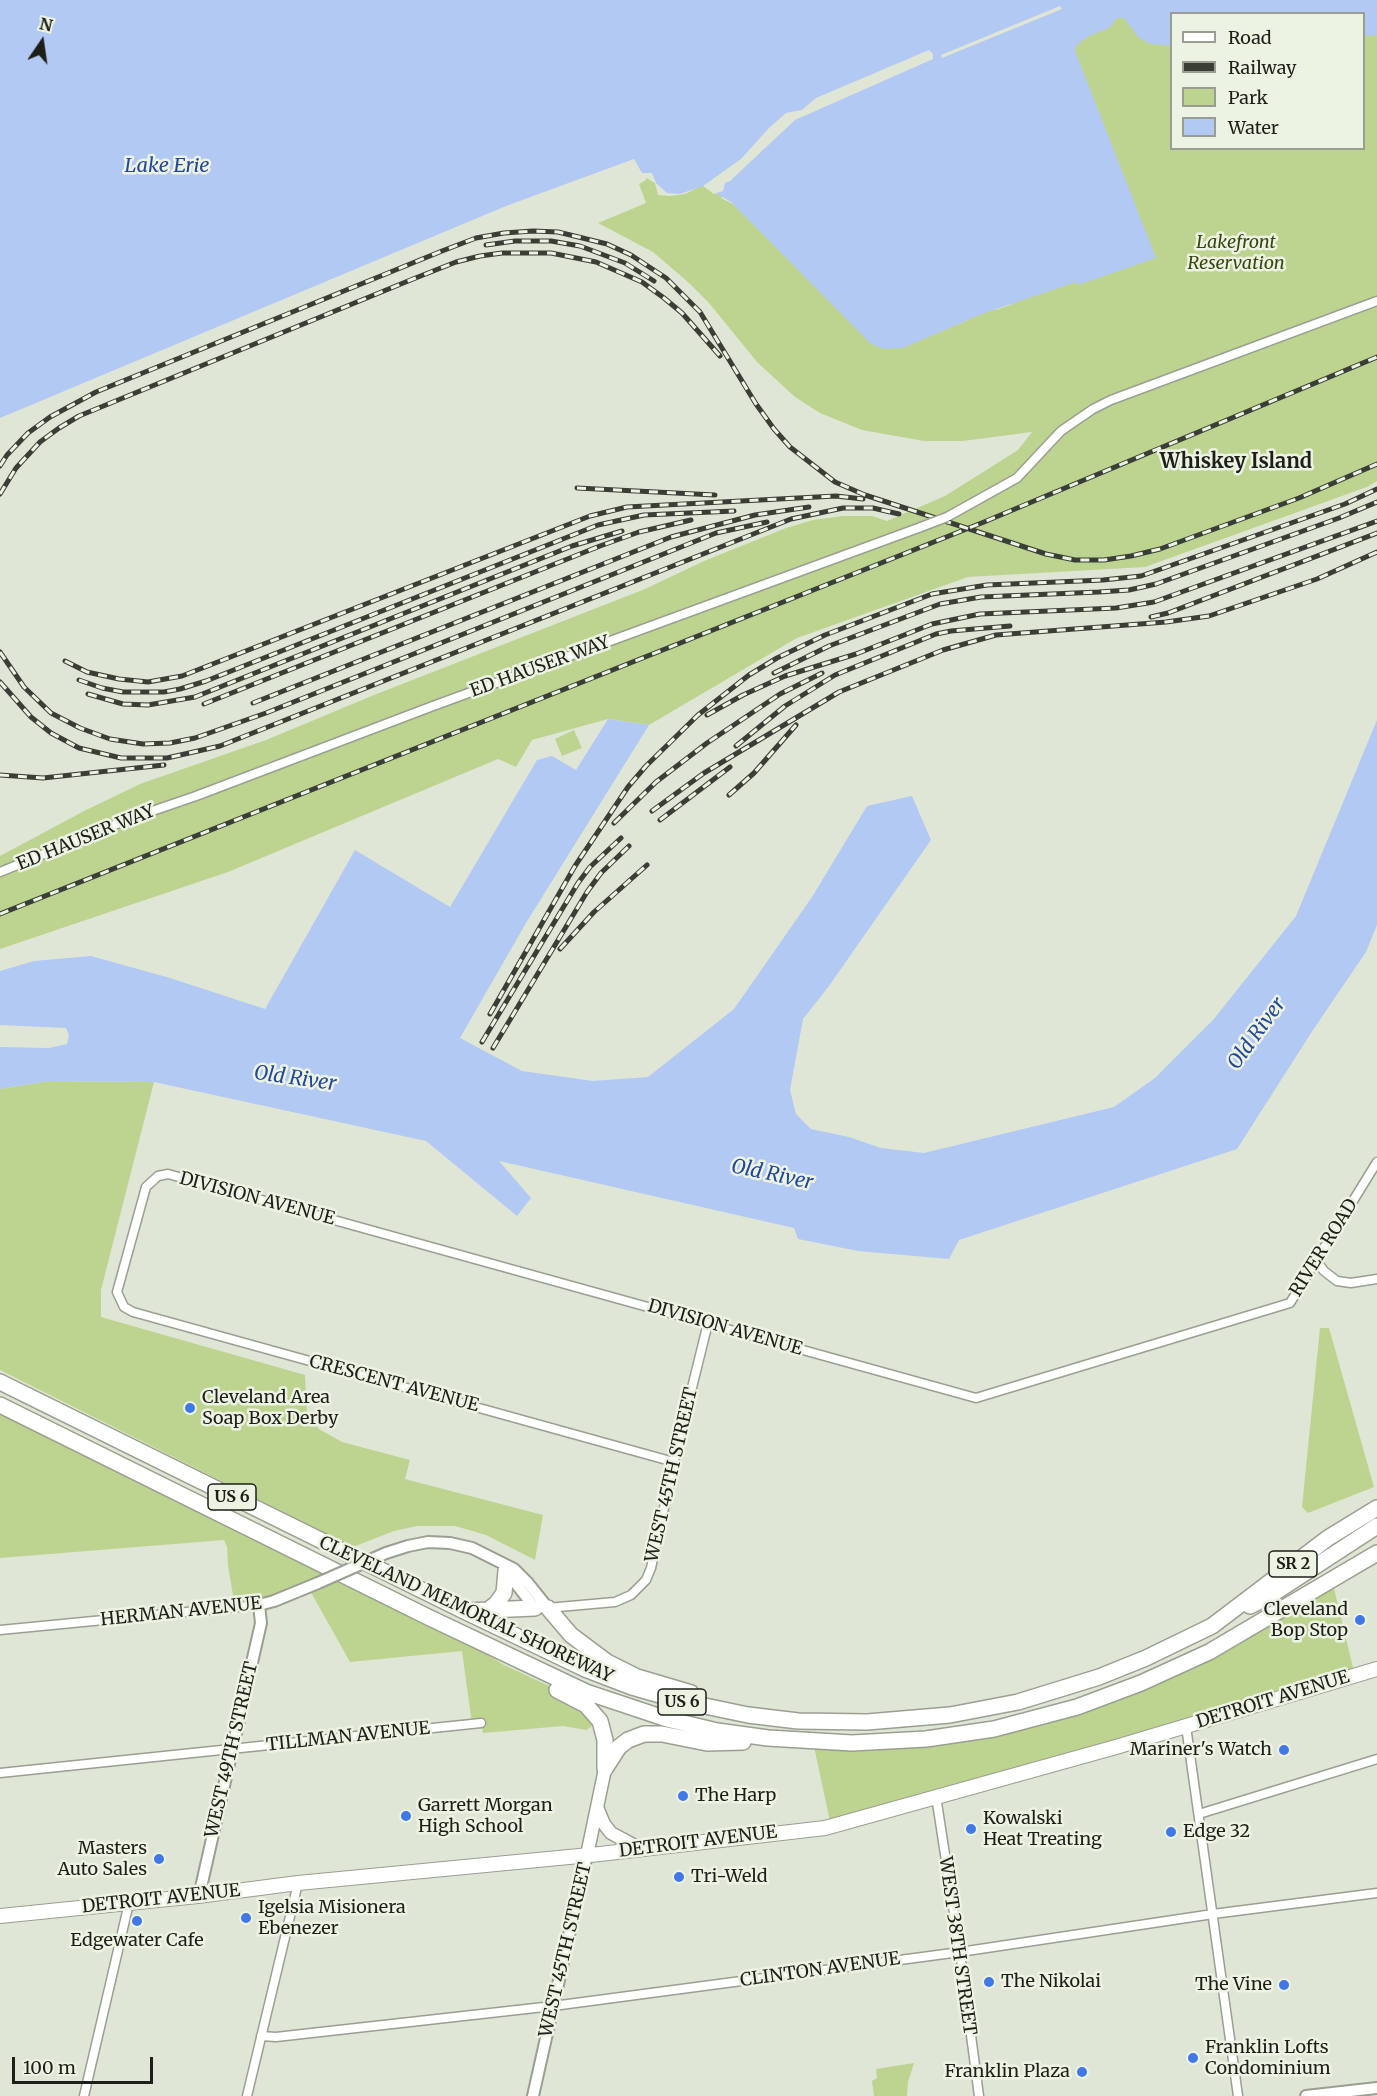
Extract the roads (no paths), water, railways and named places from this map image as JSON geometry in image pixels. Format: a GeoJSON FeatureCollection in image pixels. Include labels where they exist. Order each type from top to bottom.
{"type":"FeatureCollection","features":[{"type":"Feature","properties":{"kind":"highway","name":"CLEVELAND MEMORIAL SHOREWAY"},"geometry":{"type":"LineString","coordinates":[[0,1382],[464,1611],[600,1675],[647,1692],[681,1701],[740,1714],[798,1721],[849,1723],[917,1719],[984,1710],[1066,1689],[1146,1658],[1212,1626],[1320,1543],[1377,1508]]}},
{"type":"Feature","properties":{"kind":"highway","name":"CLEVELAND MEMORIAL SHOREWAY"},"geometry":{"type":"LineString","coordinates":[[0,1406],[430,1618],[570,1684],[616,1703],[667,1719],[700,1727],[785,1740],[852,1743],[899,1742],[958,1735],[1027,1721],[1077,1707],[1141,1683],[1209,1652],[1377,1553]]}},
{"type":"Feature","properties":{"kind":"highway","name":"US 6"},"geometry":{"type":"LineString","coordinates":[[1212,1626],[1268,1597],[1377,1526]]}},
{"type":"Feature","properties":{"kind":"highway","name":"US 6"},"geometry":{"type":"LineString","coordinates":[[1267,1619],[1311,1577],[1377,1534]]}},
{"type":"Feature","properties":{"kind":"highway"},"geometry":{"type":"LineString","coordinates":[[488,1610],[500,1600],[504,1593],[506,1571]]}},
{"type":"Feature","properties":{"kind":"highway"},"geometry":{"type":"LineString","coordinates":[[464,1611],[542,1608],[598,1656],[627,1673],[666,1687],[706,1697],[758,1706],[917,1719]]}},
{"type":"Feature","properties":{"kind":"highway"},"geometry":{"type":"LineString","coordinates":[[430,1618],[504,1665],[586,1705],[600,1722],[604,1734],[605,1769]]}},
{"type":"Feature","properties":{"kind":"highway"},"geometry":{"type":"LineString","coordinates":[[605,1769],[620,1747],[628,1740],[644,1734],[662,1734],[708,1743],[785,1740]]}},
{"type":"Feature","properties":{"kind":"main road","name":"DETROIT AVENUE"},"geometry":{"type":"LineString","coordinates":[[0,1916],[825,1828],[1186,1726],[1377,1669]]}},
{"type":"Feature","properties":{"kind":"main road","name":"WEST 45TH STREET"},"geometry":{"type":"LineString","coordinates":[[587,1855],[605,1769]]}},
{"type":"Feature","properties":{"kind":"main road"},"geometry":{"type":"LineString","coordinates":[[597,1807],[604,1824],[611,1833],[641,1849]]}},
{"type":"Feature","properties":{"kind":"street","name":"ED HAUSER WAY"},"geometry":{"type":"LineString","coordinates":[[0,872],[129,819],[947,517],[1017,478],[1061,431],[1093,409],[1111,400],[1377,301]]}},
{"type":"Feature","properties":{"kind":"street","name":"RIVER ROAD"},"geometry":{"type":"LineString","coordinates":[[1290,1303],[1377,1162]]}},
{"type":"Feature","properties":{"kind":"street","name":"DIVISION AVENUE"},"geometry":{"type":"LineString","coordinates":[[119,1298],[117,1292],[119,1281],[146,1187],[158,1176],[168,1174],[976,1398],[1290,1303]]}},
{"type":"Feature","properties":{"kind":"street"},"geometry":{"type":"LineString","coordinates":[[1315,1260],[1337,1281],[1351,1283],[1377,1279]]}},
{"type":"Feature","properties":{"kind":"street","name":"CRESCENT AVENUE"},"geometry":{"type":"LineString","coordinates":[[119,1298],[124,1307],[133,1312],[674,1462]]}},
{"type":"Feature","properties":{"kind":"street","name":"WEST 45TH STREET"},"geometry":{"type":"LineString","coordinates":[[542,1608],[615,1602],[631,1595],[644,1584],[651,1568],[708,1323]]}},
{"type":"Feature","properties":{"kind":"street","name":"HERMAN AVENUE"},"geometry":{"type":"LineString","coordinates":[[0,1630],[259,1605],[318,1583],[386,1553],[408,1546],[435,1542],[464,1546],[509,1565],[518,1573],[542,1608]]}},
{"type":"Feature","properties":{"kind":"street","name":"HERMAN AVENUE"},"geometry":{"type":"LineString","coordinates":[[492,1557],[542,1608]]}},
{"type":"Feature","properties":{"kind":"street","name":"WEST 49TH STREET"},"geometry":{"type":"LineString","coordinates":[[199,1896],[261,1623],[259,1605]]}},
{"type":"Feature","properties":{"kind":"street","name":"TILLMAN AVENUE"},"geometry":{"type":"LineString","coordinates":[[0,1773],[481,1723]]}},
{"type":"Feature","properties":{"kind":"street"},"geometry":{"type":"LineString","coordinates":[[1186,1726],[1238,2096]]}},
{"type":"Feature","properties":{"kind":"street"},"geometry":{"type":"LineString","coordinates":[[1199,1814],[1377,1759]]}},
{"type":"Feature","properties":{"kind":"street","name":"WEST 38TH STREET"},"geometry":{"type":"LineString","coordinates":[[936,1796],[960,1952],[978,2096]]}},
{"type":"Feature","properties":{"kind":"street","name":"WEST 45TH STREET"},"geometry":{"type":"LineString","coordinates":[[533,2096],[587,1855]]}},
{"type":"Feature","properties":{"kind":"street"},"geometry":{"type":"LineString","coordinates":[[247,2096],[298,1883]]}},
{"type":"Feature","properties":{"kind":"street","name":"CLINTON AVENUE"},"geometry":{"type":"LineString","coordinates":[[261,2036],[276,2037],[552,2006],[960,1952],[1213,1914],[1377,1893]]}},
{"type":"Feature","properties":{"kind":"street"},"geometry":{"type":"LineString","coordinates":[[84,2096],[129,1903]]}},
{"type":"Feature","properties":{"kind":"street"},"geometry":{"type":"LineString","coordinates":[[1306,2096],[1377,2088]]}},
{"type":"Feature","properties":{"kind":"water","name":"Lake Erie"},"geometry":{"type":"Polygon","coordinates":[[[0,0],[1377,0],[1377,35],[1365,36],[1365,12],[1170,12],[1170,46],[1150,44],[1139,38],[1124,18],[1117,18],[1109,28],[1089,36],[1077,45],[1075,50],[1156,258],[1078,285],[1076,282],[982,314],[903,348],[884,349],[871,344],[731,202],[703,186],[680,194],[667,193],[656,183],[652,173],[642,173],[634,159],[506,206],[0,418],[0,0]]]}},
{"type":"Feature","properties":{"kind":"water","name":"Old River"},"geometry":{"type":"Polygon","coordinates":[[[608,719],[649,725],[526,923],[460,1038],[522,1071],[593,1081],[648,1077],[734,1009],[812,897],[867,806],[912,796],[931,840],[829,986],[803,1019],[790,1090],[796,1114],[811,1129],[849,1137],[881,1148],[924,1153],[1114,1107],[1155,1078],[1213,1020],[1296,916],[1377,720],[1377,925],[1366,952],[1237,1149],[959,1240],[949,1259],[858,1251],[798,1239],[794,1228],[499,1161],[531,1198],[517,1216],[426,1141],[154,1082],[49,1081],[0,1089],[0,1047],[49,1048],[67,1044],[69,1035],[66,1028],[0,1025],[0,971],[34,961],[91,956],[170,978],[265,1009],[355,850],[450,907],[537,760],[552,756],[576,770],[608,719]]]}},
{"type":"Feature","properties":{"kind":"railway"},"geometry":{"type":"LineString","coordinates":[[0,466],[28,433],[50,417],[96,392],[476,238],[533,231],[558,232],[607,244],[631,255],[666,278],[700,312],[756,404],[774,429],[790,447],[835,482],[865,495],[1046,554],[1075,560],[1104,560],[1160,549],[1299,498],[1377,464]]}},
{"type":"Feature","properties":{"kind":"railway"},"geometry":{"type":"LineString","coordinates":[[486,245],[515,241],[551,241],[580,246],[625,263],[654,281]]}},
{"type":"Feature","properties":{"kind":"railway"},"geometry":{"type":"LineString","coordinates":[[0,494],[16,468],[40,442],[79,416],[413,279],[456,262],[480,256],[502,253],[551,253],[596,262],[642,282],[664,298],[682,313],[720,356]]}},
{"type":"Feature","properties":{"kind":"railway"},"geometry":{"type":"LineString","coordinates":[[0,914],[984,522],[1377,357]]}},
{"type":"Feature","properties":{"kind":"railway"},"geometry":{"type":"LineString","coordinates":[[577,488],[715,495]]}},
{"type":"Feature","properties":{"kind":"railway"},"geometry":{"type":"LineString","coordinates":[[490,1014],[575,866],[628,787],[698,715],[749,675],[777,658],[825,635],[932,594],[987,585],[1141,576],[1345,504],[1377,489]]}},
{"type":"Feature","properties":{"kind":"railway"},"geometry":{"type":"LineString","coordinates":[[65,661],[87,672],[119,679],[148,682],[182,676],[590,516],[627,507],[836,496],[863,499]]}},
{"type":"Feature","properties":{"kind":"railway"},"geometry":{"type":"LineString","coordinates":[[774,673],[829,646],[940,604],[981,597],[1129,590],[1156,584],[1377,502]]}},
{"type":"Feature","properties":{"kind":"railway"},"geometry":{"type":"LineString","coordinates":[[253,703],[671,537],[755,515],[809,507]]}},
{"type":"Feature","properties":{"kind":"railway"},"geometry":{"type":"LineString","coordinates":[[0,682],[31,717],[51,733],[79,748],[121,758],[167,758],[220,746],[791,519],[843,508],[873,508],[899,514]]}},
{"type":"Feature","properties":{"kind":"railway"},"geometry":{"type":"LineString","coordinates":[[79,680],[123,692],[164,692],[180,689],[206,681],[598,525],[644,515],[734,511]]}},
{"type":"Feature","properties":{"kind":"railway"},"geometry":{"type":"LineString","coordinates":[[204,704],[600,546],[639,532],[691,520]]}},
{"type":"Feature","properties":{"kind":"railway"},"geometry":{"type":"LineString","coordinates":[[707,715],[785,676],[856,654],[932,624],[980,614],[1116,608],[1154,602],[1377,521]]}},
{"type":"Feature","properties":{"kind":"railway"},"geometry":{"type":"LineString","coordinates":[[0,652],[24,687],[51,713],[80,728],[110,739],[143,744],[170,743],[195,738],[266,713],[716,533],[767,522]]}},
{"type":"Feature","properties":{"kind":"railway"},"geometry":{"type":"LineString","coordinates":[[88,694],[123,704],[148,705],[195,697],[572,546],[622,531]]}},
{"type":"Feature","properties":{"kind":"railway"},"geometry":{"type":"LineString","coordinates":[[1151,617],[1168,613],[1377,533]]}},
{"type":"Feature","properties":{"kind":"railway"},"geometry":{"type":"LineString","coordinates":[[652,811],[704,773],[839,692],[943,650],[996,635],[1166,622],[1209,616],[1317,579],[1377,552]]}},
{"type":"Feature","properties":{"kind":"railway"},"geometry":{"type":"LineString","coordinates":[[736,746],[785,706],[835,675],[936,634],[1010,626]]}},
{"type":"Feature","properties":{"kind":"railway"},"geometry":{"type":"LineString","coordinates":[[614,823],[656,782],[707,743],[780,694],[822,673]]}},
{"type":"Feature","properties":{"kind":"railway"},"geometry":{"type":"LineString","coordinates":[[729,795],[754,773],[796,725]]}},
{"type":"Feature","properties":{"kind":"railway"},"geometry":{"type":"LineString","coordinates":[[0,775],[43,778],[164,765]]}},
{"type":"Feature","properties":{"kind":"railway"},"geometry":{"type":"LineString","coordinates":[[660,820],[730,767]]}},
{"type":"Feature","properties":{"kind":"railway"},"geometry":{"type":"LineString","coordinates":[[482,1042],[578,883],[590,867],[621,838]]}},
{"type":"Feature","properties":{"kind":"railway"},"geometry":{"type":"LineString","coordinates":[[493,1048],[587,892],[601,873],[629,846]]}},
{"type":"Feature","properties":{"kind":"railway"},"geometry":{"type":"LineString","coordinates":[[560,949],[594,912],[647,865]]}},
{"type":"Feature","properties":{"kind":"place","name":"Cleveland Area Soap Box Derby"},"geometry":{"type":"Point","coordinates":[190,1408]}},
{"type":"Feature","properties":{"kind":"place","name":"Cleveland Bop Stop"},"geometry":{"type":"Point","coordinates":[1360,1620]}},
{"type":"Feature","properties":{"kind":"place","name":"Mariner's Watch"},"geometry":{"type":"Point","coordinates":[1284,1750]}},
{"type":"Feature","properties":{"kind":"place","name":"The Harp"},"geometry":{"type":"Point","coordinates":[683,1796]}},
{"type":"Feature","properties":{"kind":"place","name":"Garrett Morgan High School"},"geometry":{"type":"Point","coordinates":[406,1816]}},
{"type":"Feature","properties":{"kind":"place","name":"Kowalski Heat Treating"},"geometry":{"type":"Point","coordinates":[971,1829]}},
{"type":"Feature","properties":{"kind":"place","name":"Edge 32"},"geometry":{"type":"Point","coordinates":[1171,1832]}},
{"type":"Feature","properties":{"kind":"place","name":"Masters Auto Sales"},"geometry":{"type":"Point","coordinates":[159,1859]}},
{"type":"Feature","properties":{"kind":"place","name":"Tri-Weld"},"geometry":{"type":"Point","coordinates":[679,1877]}},
{"type":"Feature","properties":{"kind":"place","name":"Igelsia Misionera Ebenezer"},"geometry":{"type":"Point","coordinates":[246,1918]}},
{"type":"Feature","properties":{"kind":"place","name":"Edgewater Cafe"},"geometry":{"type":"Point","coordinates":[137,1921]}},
{"type":"Feature","properties":{"kind":"place","name":"The Nikolai"},"geometry":{"type":"Point","coordinates":[989,1982]}},
{"type":"Feature","properties":{"kind":"place","name":"The Vine"},"geometry":{"type":"Point","coordinates":[1284,1985]}},
{"type":"Feature","properties":{"kind":"place","name":"Franklin Lofts Condominium"},"geometry":{"type":"Point","coordinates":[1193,2058]}},
{"type":"Feature","properties":{"kind":"place","name":"Franklin Plaza"},"geometry":{"type":"Point","coordinates":[1082,2072]}},
{"type":"Feature","properties":{"kind":"district","name":"Whiskey Island"},"geometry":{"type":"Point","coordinates":[1236,462]}},
{"type":"Feature","properties":{"kind":"park label","name":"Lakefront Reservation"},"geometry":{"type":"Point","coordinates":[1236,253]}}]}
